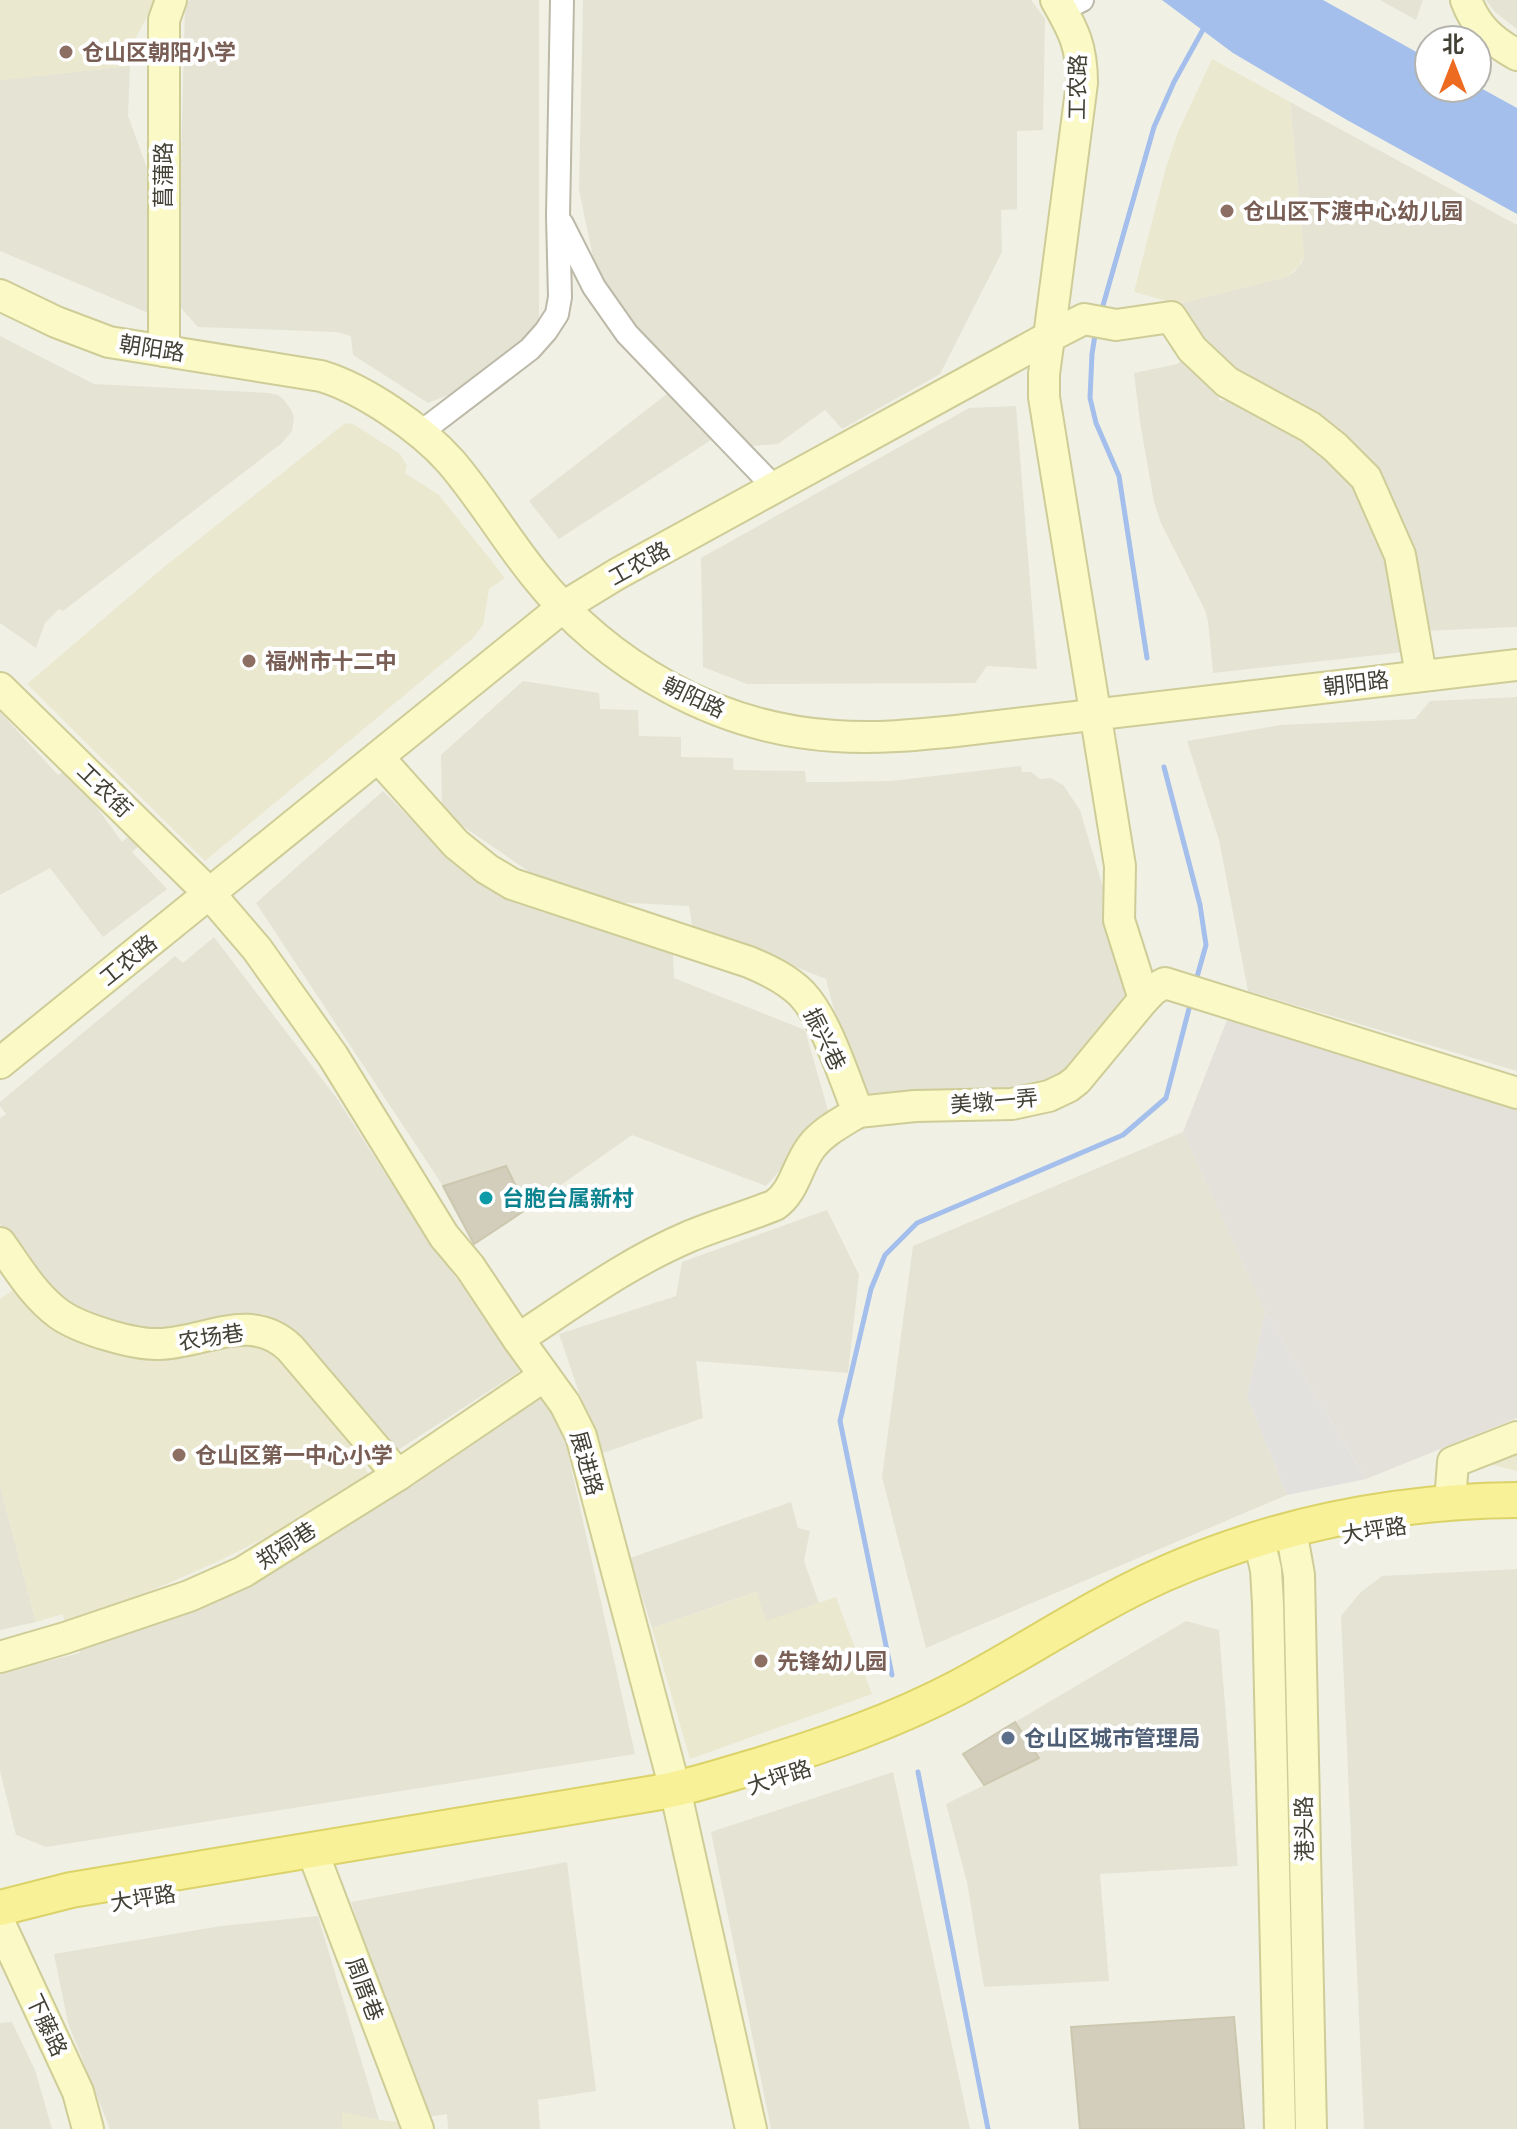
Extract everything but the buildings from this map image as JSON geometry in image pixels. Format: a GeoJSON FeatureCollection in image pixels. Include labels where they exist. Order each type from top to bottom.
{"type":"FeatureCollection","features":[{"type":"Feature","properties":{"kind":"main road"},"geometry":{"type":"LineString","coordinates":[[1277,1543],[1346,1516],[1450,1502],[1517,1500]]}},
{"type":"Feature","properties":{"kind":"main road","name":"大坪路"},"geometry":{"type":"LineString","coordinates":[[0,1909],[71,1890],[316,1859],[677,1797],[824,1745],[887,1730],[1156,1596],[1277,1543],[1432,1521],[1517,1519]]}},
{"type":"Feature","properties":{"kind":"street","name":"菖蒲路"},"geometry":{"type":"LineString","coordinates":[[164,351],[164,20],[171,0]]}},
{"type":"Feature","properties":{"kind":"street"},"geometry":{"type":"LineString","coordinates":[[420,433],[530,349],[557,314],[560,297],[558,216],[562,0]]}},
{"type":"Feature","properties":{"kind":"street"},"geometry":{"type":"LineString","coordinates":[[1466,0],[1481,29],[1496,43],[1517,55]]}},
{"type":"Feature","properties":{"kind":"street","name":"工农路"},"geometry":{"type":"LineString","coordinates":[[0,1063],[563,607],[617,574],[1049,337],[1082,83],[1081,56],[1067,3]]}},
{"type":"Feature","properties":{"kind":"street"},"geometry":{"type":"LineString","coordinates":[[558,216],[594,287],[627,334],[775,488]]}},
{"type":"Feature","properties":{"kind":"street","name":"朝阳路"},"geometry":{"type":"LineString","coordinates":[[0,295],[56,322],[109,342],[321,376],[358,391],[435,445],[453,464],[535,575],[563,607],[601,641],[643,673],[707,706],[780,729],[834,736],[956,731],[1517,665]]}},
{"type":"Feature","properties":{"kind":"street"},"geometry":{"type":"LineString","coordinates":[[1144,999],[1119,920],[1120,866],[1044,397],[1049,337],[1084,319],[1116,325],[1171,317],[1192,349],[1227,382],[1327,439],[1369,484],[1400,555],[1421,675]]}},
{"type":"Feature","properties":{"kind":"street","name":"工农街"},"geometry":{"type":"LineString","coordinates":[[0,688],[209,893]]}},
{"type":"Feature","properties":{"kind":"street","name":"振兴巷"},"geometry":{"type":"LineString","coordinates":[[378,757],[456,844],[512,884],[749,962],[781,978],[801,994],[816,1015],[858,1112]]}},
{"type":"Feature","properties":{"kind":"street","name":"展进路"},"geometry":{"type":"LineString","coordinates":[[209,893],[257,949],[333,1056],[444,1236],[470,1267],[565,1404],[581,1436],[677,1797],[751,2129]]}},
{"type":"Feature","properties":{"kind":"street","name":"美墩一弄"},"geometry":{"type":"LineString","coordinates":[[858,1112],[904,1107],[1012,1104],[1049,1096],[1077,1080],[1144,999],[1165,983],[1517,1093]]}},
{"type":"Feature","properties":{"kind":"street"},"geometry":{"type":"LineString","coordinates":[[518,1339],[625,1269],[657,1252],[688,1237],[775,1205],[789,1191],[800,1165],[818,1139],[858,1112]]}},
{"type":"Feature","properties":{"kind":"street","name":"农场巷"},"geometry":{"type":"LineString","coordinates":[[0,1243],[41,1299],[75,1324],[150,1344],[167,1344],[241,1329],[273,1335],[290,1348],[398,1475]]}},
{"type":"Feature","properties":{"kind":"street","name":"郑祠巷"},"geometry":{"type":"LineString","coordinates":[[0,1657],[189,1596],[243,1572],[398,1475],[544,1376]]}},
{"type":"Feature","properties":{"kind":"street"},"geometry":{"type":"LineString","coordinates":[[1450,1502],[1453,1462],[1517,1437]]}},
{"type":"Feature","properties":{"kind":"street","name":"港头路"},"geometry":{"type":"LineString","coordinates":[[1277,1543],[1268,1604],[1280,2129]]}},
{"type":"Feature","properties":{"kind":"street","name":"港头路"},"geometry":{"type":"LineString","coordinates":[[1277,1543],[1299,1586],[1311,2129]]}},
{"type":"Feature","properties":{"kind":"street","name":"周厝巷"},"geometry":{"type":"LineString","coordinates":[[316,1859],[418,2129]]}},
{"type":"Feature","properties":{"kind":"street","name":"下藤路"},"geometry":{"type":"LineString","coordinates":[[0,1924],[78,2092],[88,2129]]}},
{"type":"Feature","properties":{"kind":"shaded area","name":"仓山区朝阳小学"},"geometry":{"type":"Polygon","coordinates":[[[0,0],[156,0],[135,39],[130,66],[0,80],[0,0]]]}},
{"type":"Feature","properties":{"kind":"shaded area"},"geometry":{"type":"Polygon","coordinates":[[[190,0],[539,0],[539,322],[477,384],[428,403],[353,355],[351,336],[336,332],[198,327],[181,308],[185,6],[190,0]]]}},
{"type":"Feature","properties":{"kind":"shaded area"},"geometry":{"type":"Polygon","coordinates":[[[583,0],[1031,0],[1045,19],[1043,130],[1017,131],[1017,209],[1001,210],[1002,252],[940,374],[842,429],[825,410],[778,444],[752,446],[667,358],[626,325],[597,276],[579,190],[583,0]]]}},
{"type":"Feature","properties":{"kind":"shaded area"},"geometry":{"type":"Polygon","coordinates":[[[1380,0],[1423,0],[1416,20],[1380,0]]]}},
{"type":"Feature","properties":{"kind":"shaded area"},"geometry":{"type":"Polygon","coordinates":[[[1486,0],[1517,0],[1517,29],[1495,12],[1486,0]]]}},
{"type":"Feature","properties":{"kind":"shaded area","name":"仓山区下渡中心幼儿园"},"geometry":{"type":"Polygon","coordinates":[[[1212,59],[1290,102],[1304,255],[1298,267],[1286,277],[1178,304],[1134,292],[1166,167],[1178,132],[1212,59]]]}},
{"type":"Feature","properties":{"kind":"shaded area"},"geometry":{"type":"Polygon","coordinates":[[[130,66],[128,116],[147,168],[151,314],[0,251],[0,80],[130,66]]]}},
{"type":"Feature","properties":{"kind":"shaded area"},"geometry":{"type":"Polygon","coordinates":[[[1290,102],[1517,225],[1517,627],[1424,631],[1370,476],[1232,375],[1181,322],[1178,304],[1286,277],[1302,262],[1304,255],[1290,102]]]}},
{"type":"Feature","properties":{"kind":"shaded area"},"geometry":{"type":"Polygon","coordinates":[[[0,336],[94,384],[269,393],[284,400],[294,418],[292,431],[282,443],[63,611],[59,609],[45,623],[36,648],[0,623],[0,336]]]}},
{"type":"Feature","properties":{"kind":"shaded area"},"geometry":{"type":"Polygon","coordinates":[[[1189,355],[1219,382],[1219,400],[1255,404],[1345,463],[1393,550],[1405,652],[1213,673],[1205,610],[1161,523],[1154,502],[1134,373],[1177,364],[1189,355]]]}},
{"type":"Feature","properties":{"kind":"shaded area"},"geometry":{"type":"Polygon","coordinates":[[[672,390],[714,438],[559,539],[529,501],[672,390]]]}},
{"type":"Feature","properties":{"kind":"shaded area"},"geometry":{"type":"Polygon","coordinates":[[[1016,406],[1037,669],[987,666],[975,683],[747,684],[703,667],[701,558],[969,408],[1016,406]]]}},
{"type":"Feature","properties":{"kind":"shaded area","name":"福州市十二中"},"geometry":{"type":"Polygon","coordinates":[[[349,423],[400,454],[407,466],[405,473],[439,495],[505,578],[489,589],[483,625],[473,638],[205,861],[27,684],[164,567],[349,423]]]}},
{"type":"Feature","properties":{"kind":"shaded area"},"geometry":{"type":"Polygon","coordinates":[[[523,681],[599,693],[600,709],[638,710],[639,736],[681,737],[681,757],[733,758],[734,770],[805,771],[806,782],[831,782],[891,781],[1021,766],[1022,772],[1031,772],[1040,779],[1051,778],[1063,785],[1080,810],[1135,995],[1069,1072],[1001,1097],[864,1099],[837,1022],[826,979],[692,926],[689,906],[613,902],[537,877],[442,812],[441,755],[523,681]]]}},
{"type":"Feature","properties":{"kind":"shaded area"},"geometry":{"type":"Polygon","coordinates":[[[1517,697],[1517,1071],[1248,991],[1219,840],[1187,741],[1281,725],[1415,719],[1430,701],[1517,697]]]}},
{"type":"Feature","properties":{"kind":"shaded area"},"geometry":{"type":"Polygon","coordinates":[[[0,712],[58,775],[68,768],[122,842],[133,833],[142,843],[132,852],[167,889],[103,937],[50,868],[0,895],[0,712]]]}},
{"type":"Feature","properties":{"kind":"shaded area"},"geometry":{"type":"Polygon","coordinates":[[[383,791],[455,863],[500,891],[531,905],[673,953],[674,978],[805,1030],[829,1114],[766,1186],[632,1135],[527,1209],[506,1166],[443,1186],[256,903],[383,791]]]}},
{"type":"Feature","properties":{"kind":"shaded area"},"geometry":{"type":"Polygon","coordinates":[[[214,937],[338,1100],[520,1371],[398,1450],[279,1322],[263,1314],[163,1337],[79,1310],[39,1279],[0,1224],[0,1118],[6,1114],[0,1102],[175,956],[183,963],[214,937]]]}},
{"type":"Feature","properties":{"kind":"shaded area"},"geometry":{"type":"Polygon","coordinates":[[[1227,1020],[1517,1108],[1517,1418],[1366,1479],[1265,1312],[1183,1132],[1227,1020]]]}},
{"type":"Feature","properties":{"kind":"shaded area"},"geometry":{"type":"Polygon","coordinates":[[[1183,1132],[1265,1312],[1247,1397],[1287,1495],[926,1648],[882,1477],[913,1246],[1183,1132]]]}},
{"type":"Feature","properties":{"kind":"shaded area"},"geometry":{"type":"Polygon","coordinates":[[[827,1210],[859,1275],[848,1373],[696,1361],[703,1418],[600,1454],[559,1334],[676,1296],[682,1262],[827,1210]]]}},
{"type":"Feature","properties":{"kind":"shaded area","name":"仓山区第一中心小学"},"geometry":{"type":"Polygon","coordinates":[[[16,1288],[43,1321],[83,1344],[173,1355],[263,1341],[343,1426],[373,1483],[219,1561],[66,1628],[63,1614],[36,1622],[0,1486],[0,1299],[16,1288]]]}},
{"type":"Feature","properties":{"kind":"shaded area"},"geometry":{"type":"Polygon","coordinates":[[[1265,1312],[1366,1479],[1287,1495],[1247,1397],[1265,1312]]]}},
{"type":"Feature","properties":{"kind":"shaded area"},"geometry":{"type":"Polygon","coordinates":[[[543,1394],[560,1418],[635,1754],[46,1847],[16,1835],[0,1771],[0,1673],[80,1653],[77,1640],[226,1593],[543,1394]]]}},
{"type":"Feature","properties":{"kind":"shaded area"},"geometry":{"type":"Polygon","coordinates":[[[1517,1447],[1517,1471],[1480,1462],[1517,1447]]]}},
{"type":"Feature","properties":{"kind":"shaded area"},"geometry":{"type":"Polygon","coordinates":[[[0,1486],[36,1622],[0,1630],[0,1486]]]}},
{"type":"Feature","properties":{"kind":"shaded area"},"geometry":{"type":"Polygon","coordinates":[[[791,1502],[798,1528],[810,1531],[804,1561],[819,1603],[765,1622],[756,1592],[652,1628],[630,1558],[791,1502]]]}},
{"type":"Feature","properties":{"kind":"shaded area"},"geometry":{"type":"Polygon","coordinates":[[[1517,1569],[1517,2129],[1364,2129],[1341,1616],[1360,1593],[1382,1576],[1517,1569]]]}},
{"type":"Feature","properties":{"kind":"shaded area","name":"先锋幼儿园"},"geometry":{"type":"Polygon","coordinates":[[[757,1592],[766,1621],[836,1597],[872,1694],[690,1759],[652,1628],[757,1592]]]}},
{"type":"Feature","properties":{"kind":"shaded area"},"geometry":{"type":"Polygon","coordinates":[[[1186,1621],[1219,1630],[1238,1866],[1100,1874],[1109,1981],[984,1987],[967,1882],[946,1804],[1039,1758],[1015,1722],[1186,1621]]]}},
{"type":"Feature","properties":{"kind":"shaded area"},"geometry":{"type":"Polygon","coordinates":[[[893,1772],[970,2129],[771,2129],[711,1832],[893,1772]]]}},
{"type":"Feature","properties":{"kind":"shaded area"},"geometry":{"type":"Polygon","coordinates":[[[567,1862],[596,2091],[538,2100],[540,2129],[448,2129],[447,2114],[421,2118],[351,1902],[567,1862]]]}},
{"type":"Feature","properties":{"kind":"shaded area"},"geometry":{"type":"Polygon","coordinates":[[[318,1916],[379,2120],[343,2113],[342,2129],[110,2129],[68,2023],[54,1954],[221,1926],[318,1916]]]}},
{"type":"Feature","properties":{"kind":"shaded area"},"geometry":{"type":"Polygon","coordinates":[[[12,2022],[35,2070],[52,2129],[0,2129],[0,2023],[12,2022]]]}},
{"type":"Feature","properties":{"kind":"shaded area"},"geometry":{"type":"Polygon","coordinates":[[[342,2112],[402,2122],[403,2129],[342,2129],[342,2112]]]}},
{"type":"Feature","properties":{"kind":"water"},"geometry":{"type":"Polygon","coordinates":[[[1162,0],[1323,0],[1413,50],[1413,104],[1493,104],[1493,95],[1517,108],[1517,214],[1347,120],[1233,53],[1162,0]]]}},
{"type":"Feature","properties":{"kind":"waterway"},"geometry":{"type":"LineString","coordinates":[[1102,309],[1154,127],[1174,82],[1205,26]]}},
{"type":"Feature","properties":{"kind":"waterway"},"geometry":{"type":"LineString","coordinates":[[1095,335],[1090,398],[1096,423],[1119,476],[1147,658]]}},
{"type":"Feature","properties":{"kind":"waterway"},"geometry":{"type":"LineString","coordinates":[[1164,767],[1200,905],[1206,945],[1195,984]]}},
{"type":"Feature","properties":{"kind":"waterway"},"geometry":{"type":"LineString","coordinates":[[892,1675],[840,1421],[871,1289],[885,1255],[917,1223],[1123,1135],[1166,1098],[1191,1001]]}},
{"type":"Feature","properties":{"kind":"waterway"},"geometry":{"type":"LineString","coordinates":[[918,1772],[988,2129]]}},
{"type":"Feature","properties":{"kind":"place","name":"仓山区朝阳小学"},"geometry":{"type":"Point","coordinates":[66,52]}},
{"type":"Feature","properties":{"kind":"place","name":"仓山区下渡中心幼儿园"},"geometry":{"type":"Point","coordinates":[1227,211]}},
{"type":"Feature","properties":{"kind":"place","name":"福州市十二中"},"geometry":{"type":"Point","coordinates":[249,661]}},
{"type":"Feature","properties":{"kind":"place","name":"台胞台属新村"},"geometry":{"type":"Point","coordinates":[486,1198]}},
{"type":"Feature","properties":{"kind":"place","name":"仓山区第一中心小学"},"geometry":{"type":"Point","coordinates":[179,1455]}},
{"type":"Feature","properties":{"kind":"place","name":"先锋幼儿园"},"geometry":{"type":"Point","coordinates":[761,1661]}},
{"type":"Feature","properties":{"kind":"place","name":"仓山区城市管理局"},"geometry":{"type":"Point","coordinates":[1008,1738]}}]}
